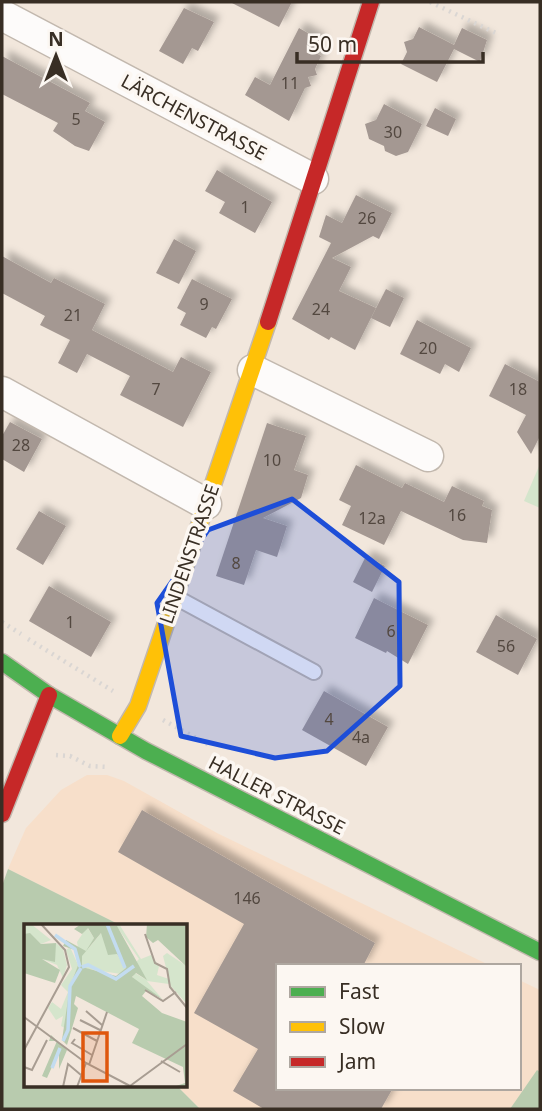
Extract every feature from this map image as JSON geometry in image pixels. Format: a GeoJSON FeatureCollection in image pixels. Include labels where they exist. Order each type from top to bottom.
{"type":"FeatureCollection","features":[{"type":"Feature","properties":{"kind":"street","name":"LINDENSTRASSE"},"geometry":{"type":"LineString","coordinates":[[120,736],[138,706],[253,370],[370,2]]}},
{"type":"Feature","properties":{"kind":"street","name":"LÄRCHENSTRASSE"},"geometry":{"type":"LineString","coordinates":[[2,15],[313,179]]}},
{"type":"Feature","properties":{"kind":"street"},"geometry":{"type":"LineString","coordinates":[[253,370],[428,456]]}},
{"type":"Feature","properties":{"kind":"street"},"geometry":{"type":"LineString","coordinates":[[2,392],[206,503]]}},
{"type":"Feature","properties":{"kind":"street","name":"HALLER STRASSE"},"geometry":{"type":"LineString","coordinates":[[2,662],[49,695],[120,736],[540,952]]}},
{"type":"Feature","properties":{"kind":"street"},"geometry":{"type":"LineString","coordinates":[[2,814],[49,695]]}},
{"type":"Feature","properties":{"kind":"lane"},"geometry":{"type":"LineString","coordinates":[[174,596],[314,672]]}},
{"type":"Feature","properties":{"kind":"path"},"geometry":{"type":"LineString","coordinates":[[430,2],[498,34]]}},
{"type":"Feature","properties":{"kind":"path"},"geometry":{"type":"LineString","coordinates":[[2,622],[138,706]]}},
{"type":"Feature","properties":{"kind":"path"},"geometry":{"type":"LineString","coordinates":[[54,755],[70,756],[90,766]]}},
{"type":"Feature","properties":{"kind":"highlighted area"},"geometry":{"type":"Polygon","coordinates":[[[292,499],[399,582],[400,686],[327,751],[275,758],[181,736],[157,603],[208,530],[292,499]]]}},
{"type":"Feature","properties":{"kind":"shaded area"},"geometry":{"type":"Polygon","coordinates":[[[87,775],[107,775],[124,781],[217,833],[487,964],[276,964],[276,1090],[521,1090],[521,981],[540,990],[540,1072],[537,1071],[510,1109],[200,1109],[177,1086],[187,1086],[187,924],[118,924],[8,869],[26,828],[61,790],[87,775]]]}},
{"type":"Feature","properties":{"kind":"green space"},"geometry":{"type":"Polygon","coordinates":[[[540,464],[540,508],[524,501],[540,464]]]}},
{"type":"Feature","properties":{"kind":"green space"},"geometry":{"type":"Polygon","coordinates":[[[8,869],[118,924],[24,924],[24,1086],[177,1086],[200,1109],[2,1109],[2,886],[8,869]]]}},
{"type":"Feature","properties":{"kind":"green space"},"geometry":{"type":"Polygon","coordinates":[[[537,1070],[540,1072],[540,1109],[510,1109],[537,1070]]]}},
{"type":"Feature","properties":{"kind":"building"},"geometry":{"type":"Polygon","coordinates":[[[230,2],[292,2],[279,27],[230,2]]]}},
{"type":"Feature","properties":{"kind":"building"},"geometry":{"type":"Polygon","coordinates":[[[184,8],[214,22],[198,51],[192,48],[183,64],[159,51],[184,8]]]}},
{"type":"Feature","properties":{"kind":"building"},"geometry":{"type":"Polygon","coordinates":[[[419,27],[454,45],[462,28],[487,40],[480,62],[454,49],[437,82],[401,64],[407,52],[404,42],[413,39],[419,27]]]}},
{"type":"Feature","properties":{"kind":"building"},"geometry":{"type":"Polygon","coordinates":[[[299,28],[320,40],[314,52],[321,56],[315,69],[317,75],[308,77],[311,86],[305,88],[289,121],[245,95],[255,77],[270,85],[299,28]]]}},
{"type":"Feature","properties":{"kind":"building"},"geometry":{"type":"Polygon","coordinates":[[[2,56],[90,103],[85,111],[105,122],[89,151],[75,146],[53,131],[58,123],[2,94],[2,56]]]}},
{"type":"Feature","properties":{"kind":"building"},"geometry":{"type":"Polygon","coordinates":[[[384,104],[422,124],[408,152],[396,156],[369,139],[365,124],[376,120],[384,104]]]}},
{"type":"Feature","properties":{"kind":"building"},"geometry":{"type":"Polygon","coordinates":[[[435,108],[456,119],[448,136],[426,126],[435,108]]]}},
{"type":"Feature","properties":{"kind":"building"},"geometry":{"type":"Polygon","coordinates":[[[217,170],[272,202],[255,233],[219,213],[225,202],[205,191],[217,170]]]}},
{"type":"Feature","properties":{"kind":"building"},"geometry":{"type":"Polygon","coordinates":[[[356,195],[392,213],[379,239],[373,236],[332,258],[351,267],[339,291],[376,308],[355,350],[331,337],[329,340],[292,319],[331,243],[319,237],[326,215],[342,223],[356,195]]]}},
{"type":"Feature","properties":{"kind":"building"},"geometry":{"type":"Polygon","coordinates":[[[174,239],[196,251],[179,284],[156,273],[174,239]]]}},
{"type":"Feature","properties":{"kind":"building"},"geometry":{"type":"Polygon","coordinates":[[[2,256],[51,283],[54,278],[105,304],[92,330],[173,372],[181,357],[211,372],[183,427],[120,395],[130,376],[87,354],[77,373],[58,363],[70,340],[40,325],[45,316],[2,293],[2,256]]]}},
{"type":"Feature","properties":{"kind":"building"},"geometry":{"type":"Polygon","coordinates":[[[192,279],[232,299],[216,329],[212,327],[206,338],[180,325],[186,313],[177,308],[192,279]]]}},
{"type":"Feature","properties":{"kind":"building"},"geometry":{"type":"Polygon","coordinates":[[[386,289],[404,298],[390,327],[371,318],[386,289]]]}},
{"type":"Feature","properties":{"kind":"building"},"geometry":{"type":"Polygon","coordinates":[[[417,320],[471,348],[459,372],[445,364],[440,374],[400,354],[417,320]]]}},
{"type":"Feature","properties":{"kind":"building"},"geometry":{"type":"Polygon","coordinates":[[[505,364],[540,382],[540,436],[531,454],[517,432],[526,415],[489,396],[505,364]]]}},
{"type":"Feature","properties":{"kind":"building"},"geometry":{"type":"Polygon","coordinates":[[[10,422],[42,439],[24,472],[2,459],[2,436],[10,422]]]}},
{"type":"Feature","properties":{"kind":"building"},"geometry":{"type":"Polygon","coordinates":[[[267,423],[306,436],[294,470],[308,475],[301,498],[263,518],[287,526],[277,557],[256,550],[244,585],[216,576],[267,423]]]}},
{"type":"Feature","properties":{"kind":"building"},"geometry":{"type":"Polygon","coordinates":[[[356,465],[402,488],[405,483],[444,502],[452,486],[484,501],[482,506],[492,510],[487,543],[463,540],[401,511],[384,545],[342,525],[351,506],[339,500],[356,465]]]}},
{"type":"Feature","properties":{"kind":"building"},"geometry":{"type":"Polygon","coordinates":[[[39,511],[66,526],[43,565],[16,549],[39,511]]]}},
{"type":"Feature","properties":{"kind":"building"},"geometry":{"type":"Polygon","coordinates":[[[366,556],[385,566],[372,592],[353,582],[366,556]]]}},
{"type":"Feature","properties":{"kind":"building"},"geometry":{"type":"Polygon","coordinates":[[[49,586],[111,622],[91,657],[29,621],[49,586]]]}},
{"type":"Feature","properties":{"kind":"building"},"geometry":{"type":"Polygon","coordinates":[[[374,598],[428,625],[408,664],[387,651],[386,653],[355,638],[374,598]]]}},
{"type":"Feature","properties":{"kind":"building"},"geometry":{"type":"Polygon","coordinates":[[[496,615],[537,639],[518,675],[476,652],[496,615]]]}},
{"type":"Feature","properties":{"kind":"building"},"geometry":{"type":"Polygon","coordinates":[[[324,691],[388,727],[366,766],[302,730],[324,691]]]}},
{"type":"Feature","properties":{"kind":"building"},"geometry":{"type":"Polygon","coordinates":[[[142,810],[375,943],[364,964],[276,964],[276,1090],[392,1090],[381,1109],[264,1109],[233,1091],[258,1049],[194,1013],[244,924],[118,852],[142,810]]]}},
{"type":"Feature","properties":{"kind":"traffic: fast"},"geometry":{"type":"LineString","coordinates":[[2,662],[49,695],[146,751],[540,952]]}},
{"type":"Feature","properties":{"kind":"traffic: slow"},"geometry":{"type":"LineString","coordinates":[[120,736],[138,706],[268,322]]}},
{"type":"Feature","properties":{"kind":"traffic: jam"},"geometry":{"type":"LineString","coordinates":[[268,322],[371,2]]}},
{"type":"Feature","properties":{"kind":"traffic: jam"},"geometry":{"type":"LineString","coordinates":[[2,814],[49,695]]}}]}
